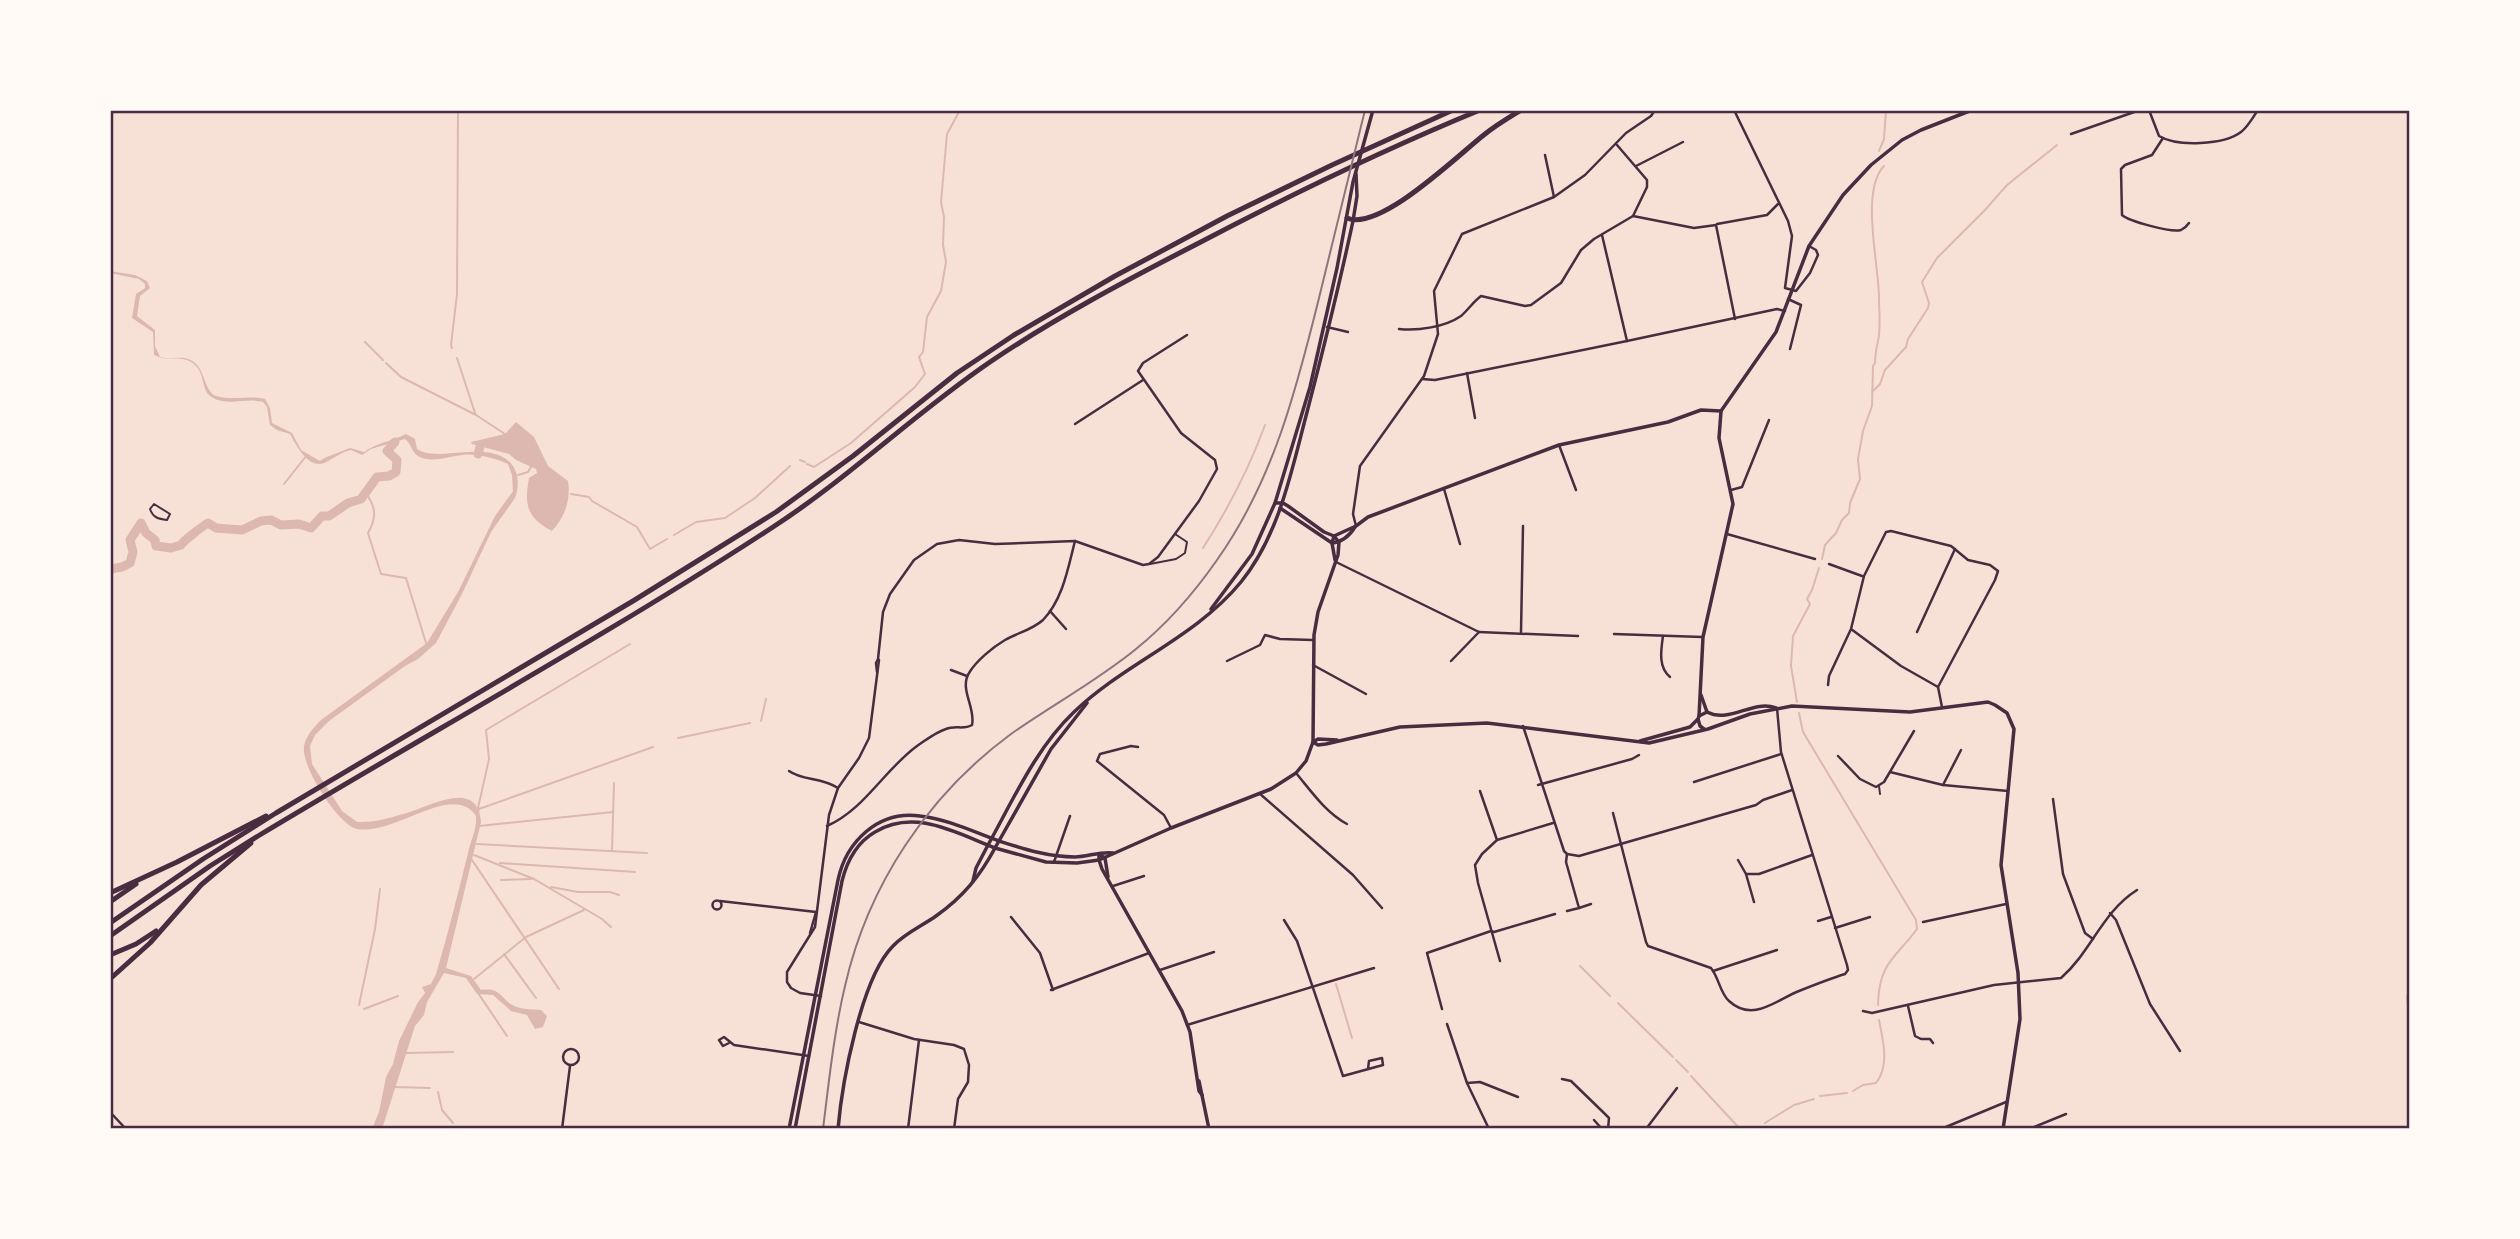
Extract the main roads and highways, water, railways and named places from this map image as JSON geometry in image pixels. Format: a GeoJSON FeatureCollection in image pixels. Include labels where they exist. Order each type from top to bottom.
{"type":"FeatureCollection","features":[{"type":"Feature","properties":{"kind":"highway"},"geometry":{"type":"LineString","coordinates":[[110,923],[276,813],[633,601],[776,512],[844,463],[949,379],[1014,335],[1164,249],[1332,165],[1454,110]]}},
{"type":"Feature","properties":{"kind":"highway"},"geometry":{"type":"LineString","coordinates":[[110,936],[209,866],[640,609],[783,520],[967,379],[1020,342],[1169,258],[1329,177],[1480,110]]}},
{"type":"Feature","properties":{"kind":"highway"},"geometry":{"type":"LineString","coordinates":[[1350,219],[1368,219],[1402,200],[1438,174],[1487,132],[1521,110]]}},
{"type":"Feature","properties":{"kind":"highway"},"geometry":{"type":"LineString","coordinates":[[110,892],[147,877],[257,819],[276,813]]}},
{"type":"Feature","properties":{"kind":"highway"},"geometry":{"type":"LineString","coordinates":[[110,979],[150,943],[212,875],[258,836]]}},
{"type":"Feature","properties":{"kind":"highway"},"geometry":{"type":"LineString","coordinates":[[110,902],[147,877]]}},
{"type":"Feature","properties":{"kind":"highway"},"geometry":{"type":"LineString","coordinates":[[110,955],[146,939],[162,928]]}},
{"type":"Feature","properties":{"kind":"waterway"},"geometry":{"type":"LineString","coordinates":[[452,348],[457,294],[458,110]]}},
{"type":"Feature","properties":{"kind":"waterway"},"geometry":{"type":"LineString","coordinates":[[807,464],[814,467],[851,443],[915,387],[925,374],[919,357],[923,352],[927,317],[941,291],[946,262],[941,202],[947,134],[960,110]]}},
{"type":"Feature","properties":{"kind":"waterway"},"geometry":{"type":"LineString","coordinates":[[1879,151],[1884,139],[1886,110]]}},
{"type":"Feature","properties":{"kind":"waterway"},"geometry":{"type":"LineString","coordinates":[[1872,392],[1880,384],[1885,370],[1906,347],[1908,339],[1928,308],[1922,282],[1937,258],[2007,185],[2057,145]]}},
{"type":"Feature","properties":{"kind":"waterway"},"geometry":{"type":"LineString","coordinates":[[1822,559],[1825,545],[1849,513],[1850,503],[1860,479],[1858,459],[1863,431],[1872,406],[1873,366],[1880,326],[1872,210],[1877,177],[1884,166]]}},
{"type":"Feature","properties":{"kind":"waterway"},"geometry":{"type":"LineString","coordinates":[[365,342],[383,360]]}},
{"type":"Feature","properties":{"kind":"waterway"},"geometry":{"type":"LineString","coordinates":[[457,358],[475,413]]}},
{"type":"Feature","properties":{"kind":"waterway"},"geometry":{"type":"LineString","coordinates":[[386,363],[401,377],[476,415],[505,434]]}},
{"type":"Feature","properties":{"kind":"waterway"},"geometry":{"type":"LineString","coordinates":[[1203,548],[1237,488],[1265,425]]}},
{"type":"Feature","properties":{"kind":"waterway"},"geometry":{"type":"LineString","coordinates":[[110,569],[130,563],[133,552],[130,540],[141,523],[146,533],[155,540],[156,546],[171,548],[181,545],[208,523],[216,528],[242,530],[261,521],[271,520],[281,525],[299,524],[311,528],[322,516],[329,516],[348,503],[361,499],[377,477],[396,472],[397,460],[387,451],[395,442]]}},
{"type":"Feature","properties":{"kind":"waterway"},"geometry":{"type":"LineString","coordinates":[[478,454],[480,447]]}},
{"type":"Feature","properties":{"kind":"waterway"},"geometry":{"type":"LineString","coordinates":[[284,484],[307,455]]}},
{"type":"Feature","properties":{"kind":"waterway"},"geometry":{"type":"LineString","coordinates":[[800,460],[805,462]]}},
{"type":"Feature","properties":{"kind":"waterway"},"geometry":{"type":"LineString","coordinates":[[518,475],[528,472],[532,465]]}},
{"type":"Feature","properties":{"kind":"waterway"},"geometry":{"type":"LineString","coordinates":[[674,535],[696,522],[725,518],[755,498],[790,466]]}},
{"type":"Feature","properties":{"kind":"waterway"},"geometry":{"type":"LineString","coordinates":[[366,493],[374,513],[368,533],[381,574],[406,578],[426,643]]}},
{"type":"Feature","properties":{"kind":"waterway"},"geometry":{"type":"LineString","coordinates":[[571,494],[589,497],[637,527],[650,549],[667,539]]}},
{"type":"Feature","properties":{"kind":"waterway"},"geometry":{"type":"LineString","coordinates":[[1797,702],[1791,666],[1793,636],[1810,604],[1807,599],[1819,568]]}},
{"type":"Feature","properties":{"kind":"waterway"},"geometry":{"type":"LineString","coordinates":[[478,808],[489,759],[486,730],[630,644]]}},
{"type":"Feature","properties":{"kind":"waterway"},"geometry":{"type":"LineString","coordinates":[[761,721],[766,699]]}},
{"type":"Feature","properties":{"kind":"waterway"},"geometry":{"type":"LineString","coordinates":[[1799,713],[1803,732],[1916,920],[1917,929],[1885,970],[1881,979],[1878,1005]]}},
{"type":"Feature","properties":{"kind":"waterway"},"geometry":{"type":"LineString","coordinates":[[678,738],[750,723]]}},
{"type":"Feature","properties":{"kind":"waterway"},"geometry":{"type":"LineString","coordinates":[[478,812],[479,809],[653,747]]}},
{"type":"Feature","properties":{"kind":"waterway"},"geometry":{"type":"LineString","coordinates":[[612,851],[614,783]]}},
{"type":"Feature","properties":{"kind":"waterway"},"geometry":{"type":"LineString","coordinates":[[479,826],[613,812]]}},
{"type":"Feature","properties":{"kind":"waterway"},"geometry":{"type":"LineString","coordinates":[[477,844],[647,853]]}},
{"type":"Feature","properties":{"kind":"waterway"},"geometry":{"type":"LineString","coordinates":[[474,855],[534,879],[611,927]]}},
{"type":"Feature","properties":{"kind":"waterway"},"geometry":{"type":"LineString","coordinates":[[472,860],[559,989]]}},
{"type":"Feature","properties":{"kind":"waterway"},"geometry":{"type":"LineString","coordinates":[[500,863],[635,872]]}},
{"type":"Feature","properties":{"kind":"waterway"},"geometry":{"type":"LineString","coordinates":[[501,880],[531,879]]}},
{"type":"Feature","properties":{"kind":"waterway"},"geometry":{"type":"LineString","coordinates":[[551,887],[619,895]]}},
{"type":"Feature","properties":{"kind":"waterway"},"geometry":{"type":"LineString","coordinates":[[359,1005],[375,929],[380,889]]}},
{"type":"Feature","properties":{"kind":"waterway"},"geometry":{"type":"LineString","coordinates":[[474,979],[526,937],[584,910]]}},
{"type":"Feature","properties":{"kind":"waterway"},"geometry":{"type":"LineString","coordinates":[[504,954],[536,998]]}},
{"type":"Feature","properties":{"kind":"waterway"},"geometry":{"type":"LineString","coordinates":[[1580,966],[1610,996]]}},
{"type":"Feature","properties":{"kind":"waterway"},"geometry":{"type":"LineString","coordinates":[[1336,984],[1352,1038]]}},
{"type":"Feature","properties":{"kind":"waterway"},"geometry":{"type":"LineString","coordinates":[[478,993],[507,1036]]}},
{"type":"Feature","properties":{"kind":"waterway"},"geometry":{"type":"LineString","coordinates":[[364,1009],[398,996]]}},
{"type":"Feature","properties":{"kind":"waterway"},"geometry":{"type":"LineString","coordinates":[[2407,996],[2409,1017]]}},
{"type":"Feature","properties":{"kind":"waterway"},"geometry":{"type":"LineString","coordinates":[[1618,1003],[1673,1057]]}},
{"type":"Feature","properties":{"kind":"waterway"},"geometry":{"type":"LineString","coordinates":[[1853,1091],[1863,1085],[1876,1083],[1883,1069],[1884,1053],[1879,1020]]}},
{"type":"Feature","properties":{"kind":"waterway"},"geometry":{"type":"LineString","coordinates":[[406,1053],[453,1052]]}},
{"type":"Feature","properties":{"kind":"waterway"},"geometry":{"type":"LineString","coordinates":[[1676,1060],[1688,1072]]}},
{"type":"Feature","properties":{"kind":"waterway"},"geometry":{"type":"LineString","coordinates":[[1691,1076],[1740,1129]]}},
{"type":"Feature","properties":{"kind":"waterway"},"geometry":{"type":"LineString","coordinates":[[393,1087],[430,1088]]}},
{"type":"Feature","properties":{"kind":"waterway"},"geometry":{"type":"LineString","coordinates":[[438,1092],[442,1110],[453,1123]]}},
{"type":"Feature","properties":{"kind":"waterway"},"geometry":{"type":"LineString","coordinates":[[1820,1096],[1847,1093]]}},
{"type":"Feature","properties":{"kind":"waterway"},"geometry":{"type":"LineString","coordinates":[[1765,1123],[1794,1105],[1814,1099]]}},
{"type":"Feature","properties":{"kind":"railway"},"geometry":{"type":"LineString","coordinates":[[823,1129],[838,1021],[855,949],[886,878],[906,845],[928,814],[981,758],[1011,734],[1121,661],[1169,619],[1217,560],[1237,530],[1268,467],[1291,401],[1365,110]]}}]}
